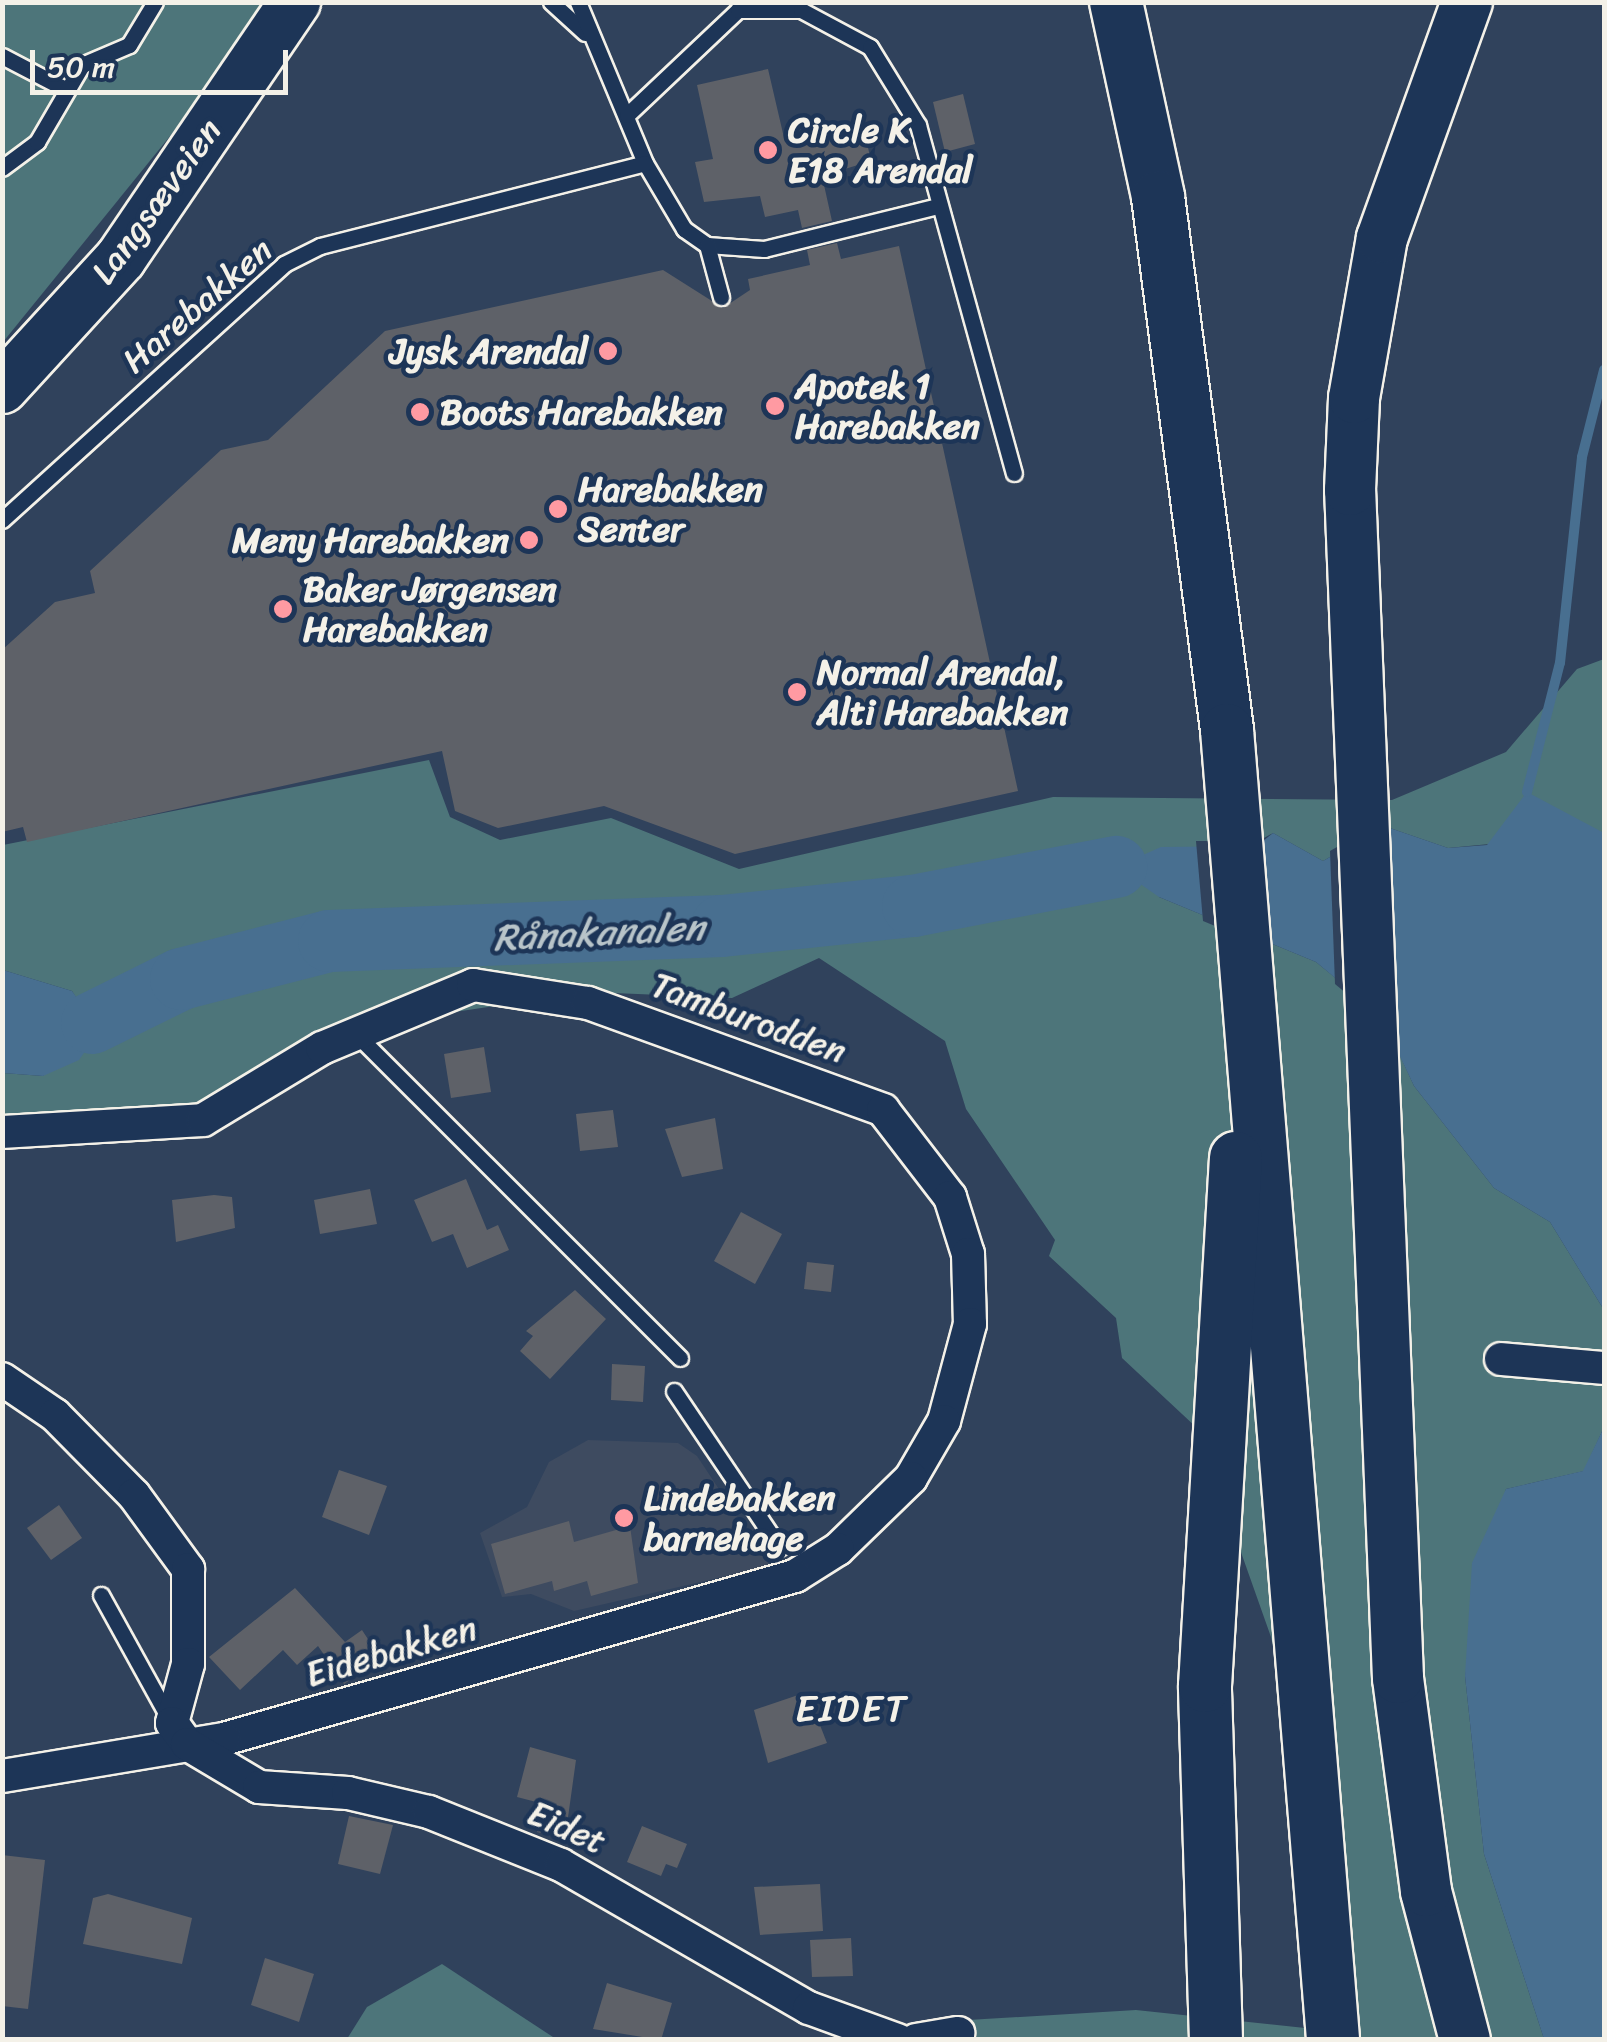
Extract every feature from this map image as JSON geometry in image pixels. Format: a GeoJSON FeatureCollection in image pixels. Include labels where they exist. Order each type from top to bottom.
{"type":"FeatureCollection","features":[{"type":"Feature","properties":{"kind":"highway"},"geometry":{"type":"LineString","coordinates":[[1086,2],[1160,393],[1214,731]]}},
{"type":"Feature","properties":{"kind":"highway"},"geometry":{"type":"LineString","coordinates":[[1116,2],[1161,216],[1214,731],[1333,2040]]}},
{"type":"Feature","properties":{"kind":"highway"},"geometry":{"type":"LineString","coordinates":[[1216,2040],[1205,1724],[1236,1170],[1238,1001]]}},
{"type":"Feature","properties":{"kind":"main road","name":"Langsæveien"},"geometry":{"type":"LineString","coordinates":[[2,388],[153,216],[294,2]]}},
{"type":"Feature","properties":{"kind":"main road"},"geometry":{"type":"LineString","coordinates":[[1438,2],[1366,233],[1342,355],[1346,628],[1368,1187],[1381,1679],[1401,1848],[1448,2040]]}},
{"type":"Feature","properties":{"kind":"main road"},"geometry":{"type":"LineString","coordinates":[[1346,628],[1350,490],[1366,317],[1406,159],[1468,2]]}},
{"type":"Feature","properties":{"kind":"main road"},"geometry":{"type":"LineString","coordinates":[[1368,1187],[1400,1695],[1426,1891],[1465,2040]]}},
{"type":"Feature","properties":{"kind":"street","name":"Tamburodden"},"geometry":{"type":"LineString","coordinates":[[2,1132],[203,1120],[354,1032],[473,985],[588,1003],[883,1110],[927,1157],[968,1254],[962,1374],[899,1492],[788,1562]]}},
{"type":"Feature","properties":{"kind":"street"},"geometry":{"type":"LineString","coordinates":[[1501,1359],[1604,1368]]}},
{"type":"Feature","properties":{"kind":"street"},"geometry":{"type":"LineString","coordinates":[[2,1379],[54,1415],[134,1495],[188,1569],[188,1664],[179,1734]]}},
{"type":"Feature","properties":{"kind":"street","name":"Eidebakken"},"geometry":{"type":"LineString","coordinates":[[2,1776],[179,1734],[788,1562]]}},
{"type":"Feature","properties":{"kind":"street","name":"Eidet"},"geometry":{"type":"LineString","coordinates":[[179,1734],[259,1788],[348,1793],[429,1812],[561,1865],[809,2008],[896,2040]]}},
{"type":"Feature","properties":{"kind":"street"},"geometry":{"type":"LineString","coordinates":[[916,2040],[958,2033]]}},
{"type":"Feature","properties":{"kind":"lane"},"geometry":{"type":"LineString","coordinates":[[2,168],[37,142],[82,65],[129,45],[155,2]]}},
{"type":"Feature","properties":{"kind":"lane"},"geometry":{"type":"LineString","coordinates":[[550,2],[587,34]]}},
{"type":"Feature","properties":{"kind":"lane"},"geometry":{"type":"LineString","coordinates":[[578,2],[587,34],[645,163],[684,229],[707,245],[764,249],[938,206]]}},
{"type":"Feature","properties":{"kind":"lane"},"geometry":{"type":"LineString","coordinates":[[627,116],[664,88],[722,18],[801,10],[870,47],[895,75],[938,206],[1014,473]]}},
{"type":"Feature","properties":{"kind":"lane"},"geometry":{"type":"LineString","coordinates":[[2,56],[65,89]]}},
{"type":"Feature","properties":{"kind":"lane","name":"Harebakken"},"geometry":{"type":"LineString","coordinates":[[2,520],[284,264],[320,246],[645,163]]}},
{"type":"Feature","properties":{"kind":"lane"},"geometry":{"type":"LineString","coordinates":[[707,245],[721,297]]}},
{"type":"Feature","properties":{"kind":"lane"},"geometry":{"type":"LineString","coordinates":[[354,1032],[680,1358]]}},
{"type":"Feature","properties":{"kind":"lane"},"geometry":{"type":"LineString","coordinates":[[674,1390],[788,1562]]}},
{"type":"Feature","properties":{"kind":"lane"},"geometry":{"type":"LineString","coordinates":[[101,1595],[179,1734]]}},
{"type":"Feature","properties":{"kind":"shaded area"},"geometry":{"type":"Polygon","coordinates":[[[1527,792],[1604,833],[1604,1310],[1550,1222],[1494,1188],[1414,1086],[1381,1016],[1316,962],[1159,897],[1116,867],[1161,847],[1257,846],[1273,833],[1323,861],[1384,826],[1448,848],[1487,845],[1527,792]]]}},
{"type":"Feature","properties":{"kind":"shaded area"},"geometry":{"type":"Polygon","coordinates":[[[3,970],[72,991],[100,1030],[79,1060],[43,1076],[3,1073],[3,970]]]}},
{"type":"Feature","properties":{"kind":"shaded area"},"geometry":{"type":"Polygon","coordinates":[[[1604,1427],[1604,2039],[1544,2039],[1484,1854],[1465,1676],[1472,1563],[1506,1489],[1583,1471],[1604,1427]]]}},
{"type":"Feature","properties":{"kind":"shaded area","name":"Lindebakken barnehage"},"geometry":{"type":"Polygon","coordinates":[[[588,1440],[678,1443],[697,1456],[770,1566],[574,1611],[531,1594],[502,1597],[480,1533],[527,1507],[549,1462],[588,1440]]]}},
{"type":"Feature","properties":{"kind":"green space"},"geometry":{"type":"Polygon","coordinates":[[[3,3],[278,3],[3,342],[3,3]]]}},
{"type":"Feature","properties":{"kind":"green space"},"geometry":{"type":"Polygon","coordinates":[[[1604,659],[1604,833],[1448,848],[1384,826],[1323,861],[1273,833],[1159,897],[1316,962],[1382,1016],[1414,1086],[1494,1188],[1550,1222],[1604,1310],[1604,1427],[1584,1471],[1506,1489],[1465,1676],[1484,1854],[1544,2039],[941,2039],[951,2021],[1136,2010],[1333,2031],[1315,1839],[1271,1637],[1197,1428],[1122,1358],[1116,1318],[1049,1256],[1055,1240],[966,1109],[945,1041],[819,958],[732,998],[590,992],[387,1022],[209,1124],[2,1134],[3,1073],[43,1076],[92,1023],[72,991],[3,970],[3,845],[429,760],[450,817],[500,840],[611,818],[739,869],[1053,797],[1392,800],[1506,752],[1577,669],[1604,659]]]}},
{"type":"Feature","properties":{"kind":"green space"},"geometry":{"type":"Polygon","coordinates":[[[442,1964],[556,2039],[347,2039],[367,2007],[442,1964]]]}},
{"type":"Feature","properties":{"kind":"pier"},"geometry":{"type":"Polygon","coordinates":[[[1381,822],[1377,1019],[1335,984],[1330,851],[1381,822]]]}},
{"type":"Feature","properties":{"kind":"pier"},"geometry":{"type":"Polygon","coordinates":[[[1196,841],[1255,841],[1266,947],[1203,921],[1196,841]]]}},
{"type":"Feature","properties":{"kind":"building"},"geometry":{"type":"Polygon","coordinates":[[[768,69],[785,142],[863,125],[871,161],[822,176],[832,221],[802,228],[798,210],[765,217],[760,196],[704,202],[695,162],[713,159],[697,85],[768,69]]]}},
{"type":"Feature","properties":{"kind":"building"},"geometry":{"type":"Polygon","coordinates":[[[963,94],[975,144],[945,152],[933,102],[963,94]]]}},
{"type":"Feature","properties":{"kind":"building","name":"Harebakken Senter"},"geometry":{"type":"Polygon","coordinates":[[[837,243],[841,259],[899,246],[1018,791],[735,854],[604,806],[498,828],[455,811],[442,751],[27,842],[23,827],[2,832],[2,650],[55,602],[95,593],[90,571],[221,450],[268,440],[385,331],[663,270],[723,308],[750,290],[748,279],[810,265],[807,250],[837,243]]]}},
{"type":"Feature","properties":{"kind":"building"},"geometry":{"type":"Polygon","coordinates":[[[484,1047],[491,1092],[451,1098],[444,1054],[484,1047]]]}},
{"type":"Feature","properties":{"kind":"building"},"geometry":{"type":"Polygon","coordinates":[[[613,1110],[618,1147],[580,1151],[576,1114],[613,1110]]]}},
{"type":"Feature","properties":{"kind":"building"},"geometry":{"type":"Polygon","coordinates":[[[715,1118],[723,1169],[682,1177],[665,1129],[715,1118]]]}},
{"type":"Feature","properties":{"kind":"building"},"geometry":{"type":"Polygon","coordinates":[[[466,1179],[487,1230],[498,1225],[509,1250],[467,1268],[453,1234],[432,1242],[414,1200],[466,1179]]]}},
{"type":"Feature","properties":{"kind":"building"},"geometry":{"type":"Polygon","coordinates":[[[370,1189],[377,1224],[320,1234],[314,1200],[370,1189]]]}},
{"type":"Feature","properties":{"kind":"building"},"geometry":{"type":"Polygon","coordinates":[[[232,1197],[235,1228],[176,1242],[172,1200],[232,1197]]]}},
{"type":"Feature","properties":{"kind":"building"},"geometry":{"type":"Polygon","coordinates":[[[741,1212],[782,1234],[755,1284],[714,1261],[741,1212]]]}},
{"type":"Feature","properties":{"kind":"building"},"geometry":{"type":"Polygon","coordinates":[[[807,1262],[834,1265],[831,1292],[804,1289],[807,1262]]]}},
{"type":"Feature","properties":{"kind":"building"},"geometry":{"type":"Polygon","coordinates":[[[575,1290],[606,1319],[550,1379],[520,1351],[533,1336],[526,1331],[575,1290]]]}},
{"type":"Feature","properties":{"kind":"building"},"geometry":{"type":"Polygon","coordinates":[[[612,1364],[645,1366],[643,1402],[611,1400],[612,1364]]]}},
{"type":"Feature","properties":{"kind":"building"},"geometry":{"type":"Polygon","coordinates":[[[339,1470],[387,1486],[369,1535],[322,1517],[339,1470]]]}},
{"type":"Feature","properties":{"kind":"building"},"geometry":{"type":"Polygon","coordinates":[[[59,1505],[82,1538],[51,1560],[27,1528],[59,1505]]]}},
{"type":"Feature","properties":{"kind":"building"},"geometry":{"type":"Polygon","coordinates":[[[569,1521],[574,1542],[630,1526],[638,1583],[591,1596],[587,1581],[554,1591],[552,1581],[505,1594],[491,1544],[569,1521]]]}},
{"type":"Feature","properties":{"kind":"building"},"geometry":{"type":"Polygon","coordinates":[[[295,1588],[345,1642],[362,1630],[381,1659],[344,1684],[318,1646],[297,1665],[283,1650],[240,1690],[209,1657],[295,1588]]]}},
{"type":"Feature","properties":{"kind":"building"},"geometry":{"type":"Polygon","coordinates":[[[807,1692],[827,1743],[768,1763],[754,1710],[807,1692]]]}},
{"type":"Feature","properties":{"kind":"building"},"geometry":{"type":"Polygon","coordinates":[[[530,1747],[576,1760],[565,1839],[537,1832],[544,1804],[517,1797],[530,1747]]]}},
{"type":"Feature","properties":{"kind":"building"},"geometry":{"type":"Polygon","coordinates":[[[349,1816],[393,1825],[380,1874],[338,1864],[349,1816]]]}},
{"type":"Feature","properties":{"kind":"building"},"geometry":{"type":"Polygon","coordinates":[[[642,1826],[687,1844],[677,1868],[666,1864],[661,1876],[627,1862],[642,1826]]]}},
{"type":"Feature","properties":{"kind":"building"},"geometry":{"type":"Polygon","coordinates":[[[2,1855],[45,1860],[28,2009],[2,2006],[2,1855]]]}},
{"type":"Feature","properties":{"kind":"building"},"geometry":{"type":"Polygon","coordinates":[[[820,1884],[823,1931],[760,1935],[754,1887],[820,1884]]]}},
{"type":"Feature","properties":{"kind":"building"},"geometry":{"type":"Polygon","coordinates":[[[108,1894],[192,1918],[182,1964],[83,1944],[93,1898],[108,1894]]]}},
{"type":"Feature","properties":{"kind":"building"},"geometry":{"type":"Polygon","coordinates":[[[851,1938],[853,1976],[812,1977],[810,1940],[851,1938]]]}},
{"type":"Feature","properties":{"kind":"building"},"geometry":{"type":"Polygon","coordinates":[[[265,1958],[314,1974],[299,2022],[251,2005],[265,1958]]]}},
{"type":"Feature","properties":{"kind":"building"},"geometry":{"type":"Polygon","coordinates":[[[607,1983],[672,2003],[661,2040],[593,2029],[607,1983]]]}},
{"type":"Feature","properties":{"kind":"waterway"},"geometry":{"type":"LineString","coordinates":[[1527,792],[1560,663],[1582,457],[1604,370]]}},
{"type":"Feature","properties":{"kind":"waterway","name":"Rånakanalen"},"geometry":{"type":"LineString","coordinates":[[92,1023],[181,979],[329,941],[722,926],[913,906],[1116,867]]}},
{"type":"Feature","properties":{"kind":"place","name":"Circle K E18 Arendal"},"geometry":{"type":"Point","coordinates":[768,150]}},
{"type":"Feature","properties":{"kind":"place","name":"Jysk Arendal"},"geometry":{"type":"Point","coordinates":[608,351]}},
{"type":"Feature","properties":{"kind":"place","name":"Apotek 1 Harebakken"},"geometry":{"type":"Point","coordinates":[775,406]}},
{"type":"Feature","properties":{"kind":"place","name":"Boots Harebakken"},"geometry":{"type":"Point","coordinates":[420,412]}},
{"type":"Feature","properties":{"kind":"place","name":"Harebakken Senter"},"geometry":{"type":"Point","coordinates":[558,509]}},
{"type":"Feature","properties":{"kind":"place","name":"Meny Harebakken"},"geometry":{"type":"Point","coordinates":[529,540]}},
{"type":"Feature","properties":{"kind":"place","name":"Baker Jørgensen Harebakken"},"geometry":{"type":"Point","coordinates":[283,609]}},
{"type":"Feature","properties":{"kind":"place","name":"Normal Arendal, Alti Harebakken"},"geometry":{"type":"Point","coordinates":[797,692]}},
{"type":"Feature","properties":{"kind":"place","name":"Lindebakken barnehage"},"geometry":{"type":"Point","coordinates":[624,1518]}},
{"type":"Feature","properties":{"kind":"district","name":"EIDET"},"geometry":{"type":"Point","coordinates":[852,1709]}}]}
